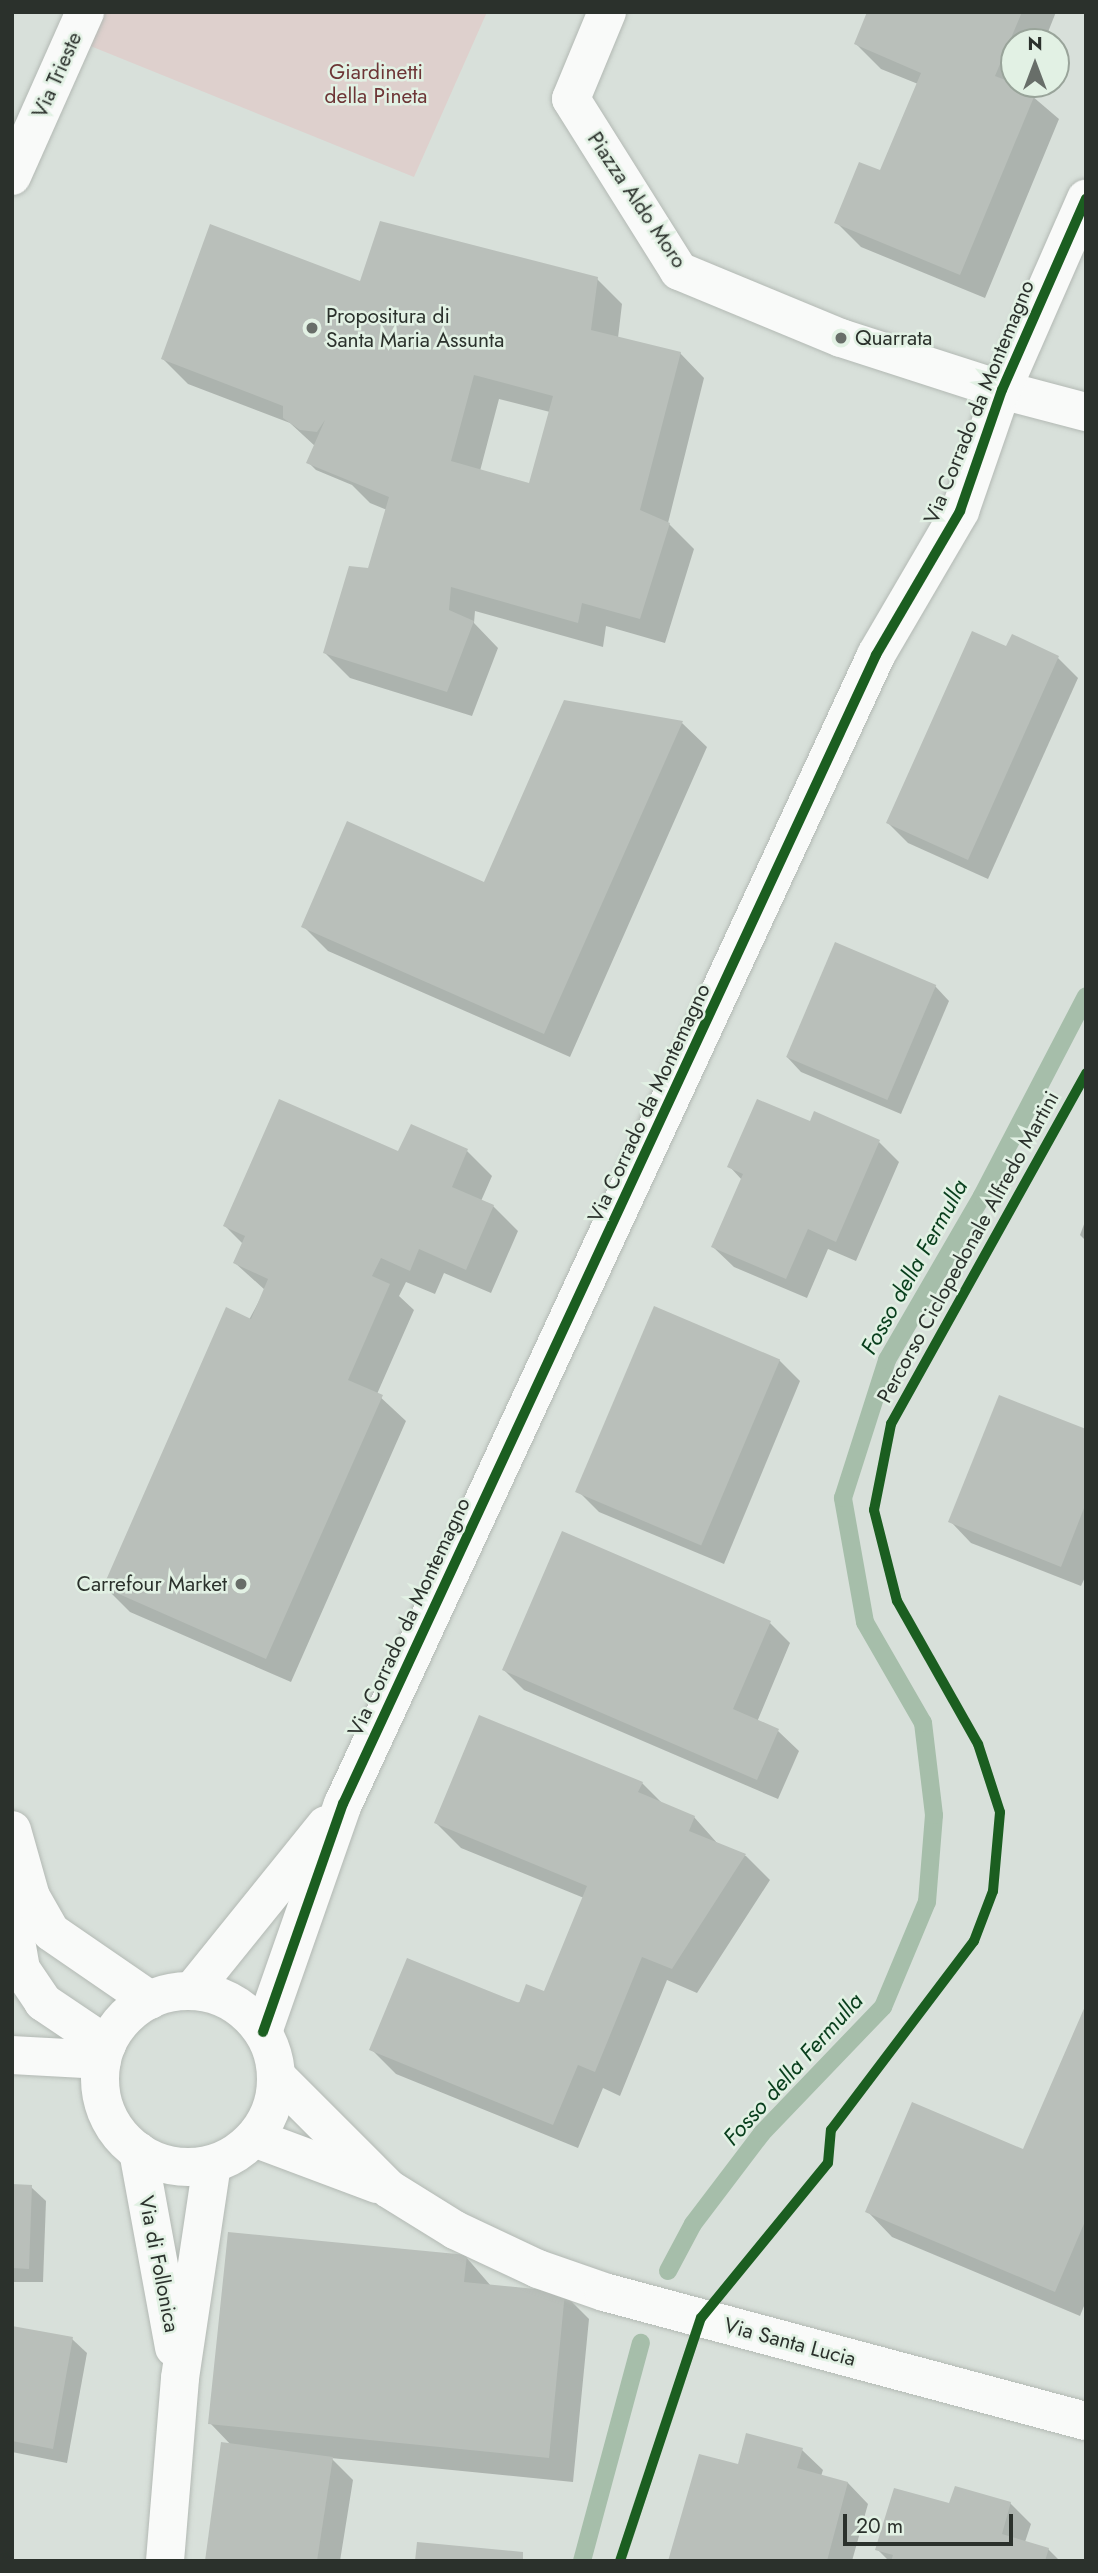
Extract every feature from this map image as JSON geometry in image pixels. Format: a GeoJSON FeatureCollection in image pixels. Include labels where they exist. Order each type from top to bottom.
{"type":"FeatureCollection","features":[{"type":"Feature","properties":{"kind":"street","name":"Via Trieste"},"geometry":{"type":"LineString","coordinates":[[12,176],[85,12]]}},
{"type":"Feature","properties":{"kind":"street","name":"Piazza Aldo Moro"},"geometry":{"type":"LineString","coordinates":[[607,12],[571,99],[679,271],[841,338],[1002,390]]}},
{"type":"Feature","properties":{"kind":"street","name":"Via Corrado da Montemagno"},"geometry":{"type":"LineString","coordinates":[[263,2032],[343,1804],[876,655],[960,511],[1002,390],[1086,199]]}},
{"type":"Feature","properties":{"kind":"street"},"geometry":{"type":"LineString","coordinates":[[1002,390],[1086,412]]}},
{"type":"Feature","properties":{"kind":"street","name":"Via Corrado da Montemagno"},"geometry":{"type":"LineString","coordinates":[[191,1991],[343,1804]]}},
{"type":"Feature","properties":{"kind":"street"},"geometry":{"type":"LineString","coordinates":[[15,1847],[51,1932],[150,2000]]}},
{"type":"Feature","properties":{"kind":"street"},"geometry":{"type":"LineString","coordinates":[[15,1847],[15,1935],[21,1969],[43,2002],[105,2052]]}},
{"type":"Feature","properties":{"kind":"street"},"geometry":{"type":"LineString","coordinates":[[191,1991],[232,2003],[263,2032],[276,2077],[271,2110],[254,2138],[212,2164],[179,2167],[138,2151],[117,2130],[104,2104],[105,2052],[124,2019],[150,2000],[191,1991]]}},
{"type":"Feature","properties":{"kind":"street"},"geometry":{"type":"LineString","coordinates":[[12,2055],[105,2052]]}},
{"type":"Feature","properties":{"kind":"street","name":"Via Santa Lucia"},"geometry":{"type":"LineString","coordinates":[[276,2077],[389,2189]]}},
{"type":"Feature","properties":{"kind":"street","name":"Via Santa Lucia"},"geometry":{"type":"LineString","coordinates":[[254,2138],[389,2189],[455,2230],[571,2282],[1086,2421]]}},
{"type":"Feature","properties":{"kind":"street","name":"Via di Follonica"},"geometry":{"type":"LineString","coordinates":[[138,2151],[180,2378]]}},
{"type":"Feature","properties":{"kind":"street","name":"Via di Follonica"},"geometry":{"type":"LineString","coordinates":[[165,2561],[180,2378],[212,2164]]}},
{"type":"Feature","properties":{"kind":"green space","name":"Giardinetti della Pineta"},"geometry":{"type":"Polygon","coordinates":[[[97,12],[487,12],[414,177],[83,43],[97,12]]]}},
{"type":"Feature","properties":{"kind":"building"},"geometry":{"type":"Polygon","coordinates":[[[867,12],[1022,12],[1015,28],[1000,28],[1000,64],[995,76],[1000,78],[1000,98],[1034,98],[960,275],[834,223],[859,162],[880,170],[921,73],[854,44],[867,12]]]}},
{"type":"Feature","properties":{"kind":"building"},"geometry":{"type":"Polygon","coordinates":[[[380,221],[598,277],[591,330],[681,352],[640,510],[670,523],[640,619],[582,603],[578,623],[451,587],[449,610],[474,621],[447,692],[323,653],[349,566],[368,568],[389,497],[306,463],[325,420],[317,432],[300,430],[283,418],[283,406],[161,359],[210,224],[360,281],[380,221]],[[474,375],[451,461],[529,483],[553,396],[474,375]]]}},
{"type":"Feature","properties":{"kind":"building"},"geometry":{"type":"Polygon","coordinates":[[[972,631],[1006,646],[1012,634],[1059,656],[968,860],[886,823],[972,631]]]}},
{"type":"Feature","properties":{"kind":"building"},"geometry":{"type":"Polygon","coordinates":[[[564,700],[683,721],[544,1034],[301,927],[347,821],[484,882],[564,700]]]}},
{"type":"Feature","properties":{"kind":"building"},"geometry":{"type":"Polygon","coordinates":[[[835,942],[936,985],[887,1100],[786,1057],[835,942]]]}},
{"type":"Feature","properties":{"kind":"building"},"geometry":{"type":"Polygon","coordinates":[[[279,1099],[398,1151],[411,1124],[468,1149],[452,1187],[494,1205],[466,1270],[419,1249],[410,1271],[381,1258],[372,1276],[390,1284],[348,1380],[383,1395],[266,1659],[103,1587],[226,1307],[251,1319],[268,1279],[233,1263],[245,1236],[223,1226],[279,1099]]]}},
{"type":"Feature","properties":{"kind":"building"},"geometry":{"type":"Polygon","coordinates":[[[757,1099],[810,1121],[814,1111],[880,1140],[836,1242],[808,1229],[786,1279],[711,1247],[743,1174],[727,1167],[757,1099]]]}},
{"type":"Feature","properties":{"kind":"building"},"geometry":{"type":"Polygon","coordinates":[[[654,1306],[780,1360],[701,1545],[575,1492],[654,1306]]]}},
{"type":"Feature","properties":{"kind":"building"},"geometry":{"type":"Polygon","coordinates":[[[999,1395],[1086,1429],[1086,1503],[1061,1567],[948,1522],[999,1395]]]}},
{"type":"Feature","properties":{"kind":"building"},"geometry":{"type":"Polygon","coordinates":[[[562,1531],[771,1621],[733,1709],[779,1729],[757,1780],[502,1670],[562,1531]]]}},
{"type":"Feature","properties":{"kind":"building"},"geometry":{"type":"Polygon","coordinates":[[[479,1715],[643,1782],[638,1792],[695,1816],[689,1831],[746,1854],[672,1969],[642,1957],[595,2072],[578,2065],[553,2125],[369,2050],[407,1958],[519,2003],[526,1984],[544,1991],[587,1886],[434,1823],[479,1715]]]}},
{"type":"Feature","properties":{"kind":"building"},"geometry":{"type":"Polygon","coordinates":[[[1086,2004],[1086,2219],[1055,2292],[865,2212],[912,2102],[1023,2149],[1086,2004]]]}},
{"type":"Feature","properties":{"kind":"building"},"geometry":{"type":"Polygon","coordinates":[[[12,2184],[32,2185],[29,2269],[12,2268],[12,2184]]]}},
{"type":"Feature","properties":{"kind":"building"},"geometry":{"type":"Polygon","coordinates":[[[228,2232],[467,2255],[464,2282],[565,2292],[549,2458],[208,2424],[228,2232]]]}},
{"type":"Feature","properties":{"kind":"building"},"geometry":{"type":"Polygon","coordinates":[[[12,2326],[73,2337],[53,2449],[12,2441],[12,2326]]]}},
{"type":"Feature","properties":{"kind":"building"},"geometry":{"type":"Polygon","coordinates":[[[746,2433],[803,2448],[797,2468],[848,2482],[827,2561],[668,2561],[699,2454],[738,2464],[746,2433]]]}},
{"type":"Feature","properties":{"kind":"building"},"geometry":{"type":"Polygon","coordinates":[[[221,2442],[333,2457],[317,2561],[205,2561],[221,2442]]]}},
{"type":"Feature","properties":{"kind":"building"},"geometry":{"type":"Polygon","coordinates":[[[955,2486],[1011,2502],[1002,2534],[1049,2548],[1045,2561],[891,2561],[893,2555],[875,2550],[894,2488],[949,2503],[955,2486]]]}},
{"type":"Feature","properties":{"kind":"building"},"geometry":{"type":"Polygon","coordinates":[[[417,2542],[523,2552],[523,2561],[415,2561],[417,2542]]]}},
{"type":"Feature","properties":{"kind":"waterway","name":"Fosso della Fermulla"},"geometry":{"type":"LineString","coordinates":[[668,2271],[693,2224],[762,2133],[883,2007],[927,1902],[934,1815],[923,1723],[865,1622],[843,1498],[887,1360],[982,1196],[1086,996]]}},
{"type":"Feature","properties":{"kind":"waterway","name":"Fosso della Fermulla"},"geometry":{"type":"LineString","coordinates":[[582,2561],[641,2343]]}},
{"type":"Feature","properties":{"kind":"cycle path"},"geometry":{"type":"LineString","coordinates":[[263,2032],[343,1804],[876,655],[960,511],[1002,390],[1086,199]]}},
{"type":"Feature","properties":{"kind":"cycle path","name":"Percorso Ciclopedonale Alfredo Martini"},"geometry":{"type":"LineString","coordinates":[[620,2561],[701,2318],[828,2163],[831,2130],[974,1941],[993,1891],[1000,1812],[978,1744],[897,1601],[874,1510],[891,1424],[1086,1073]]}},
{"type":"Feature","properties":{"kind":"place","name":"Propositura di Santa Maria Assunta"},"geometry":{"type":"Point","coordinates":[312,328]}},
{"type":"Feature","properties":{"kind":"place","name":"Quarrata"},"geometry":{"type":"Point","coordinates":[841,338]}},
{"type":"Feature","properties":{"kind":"place","name":"Carrefour Market"},"geometry":{"type":"Point","coordinates":[241,1584]}}]}
